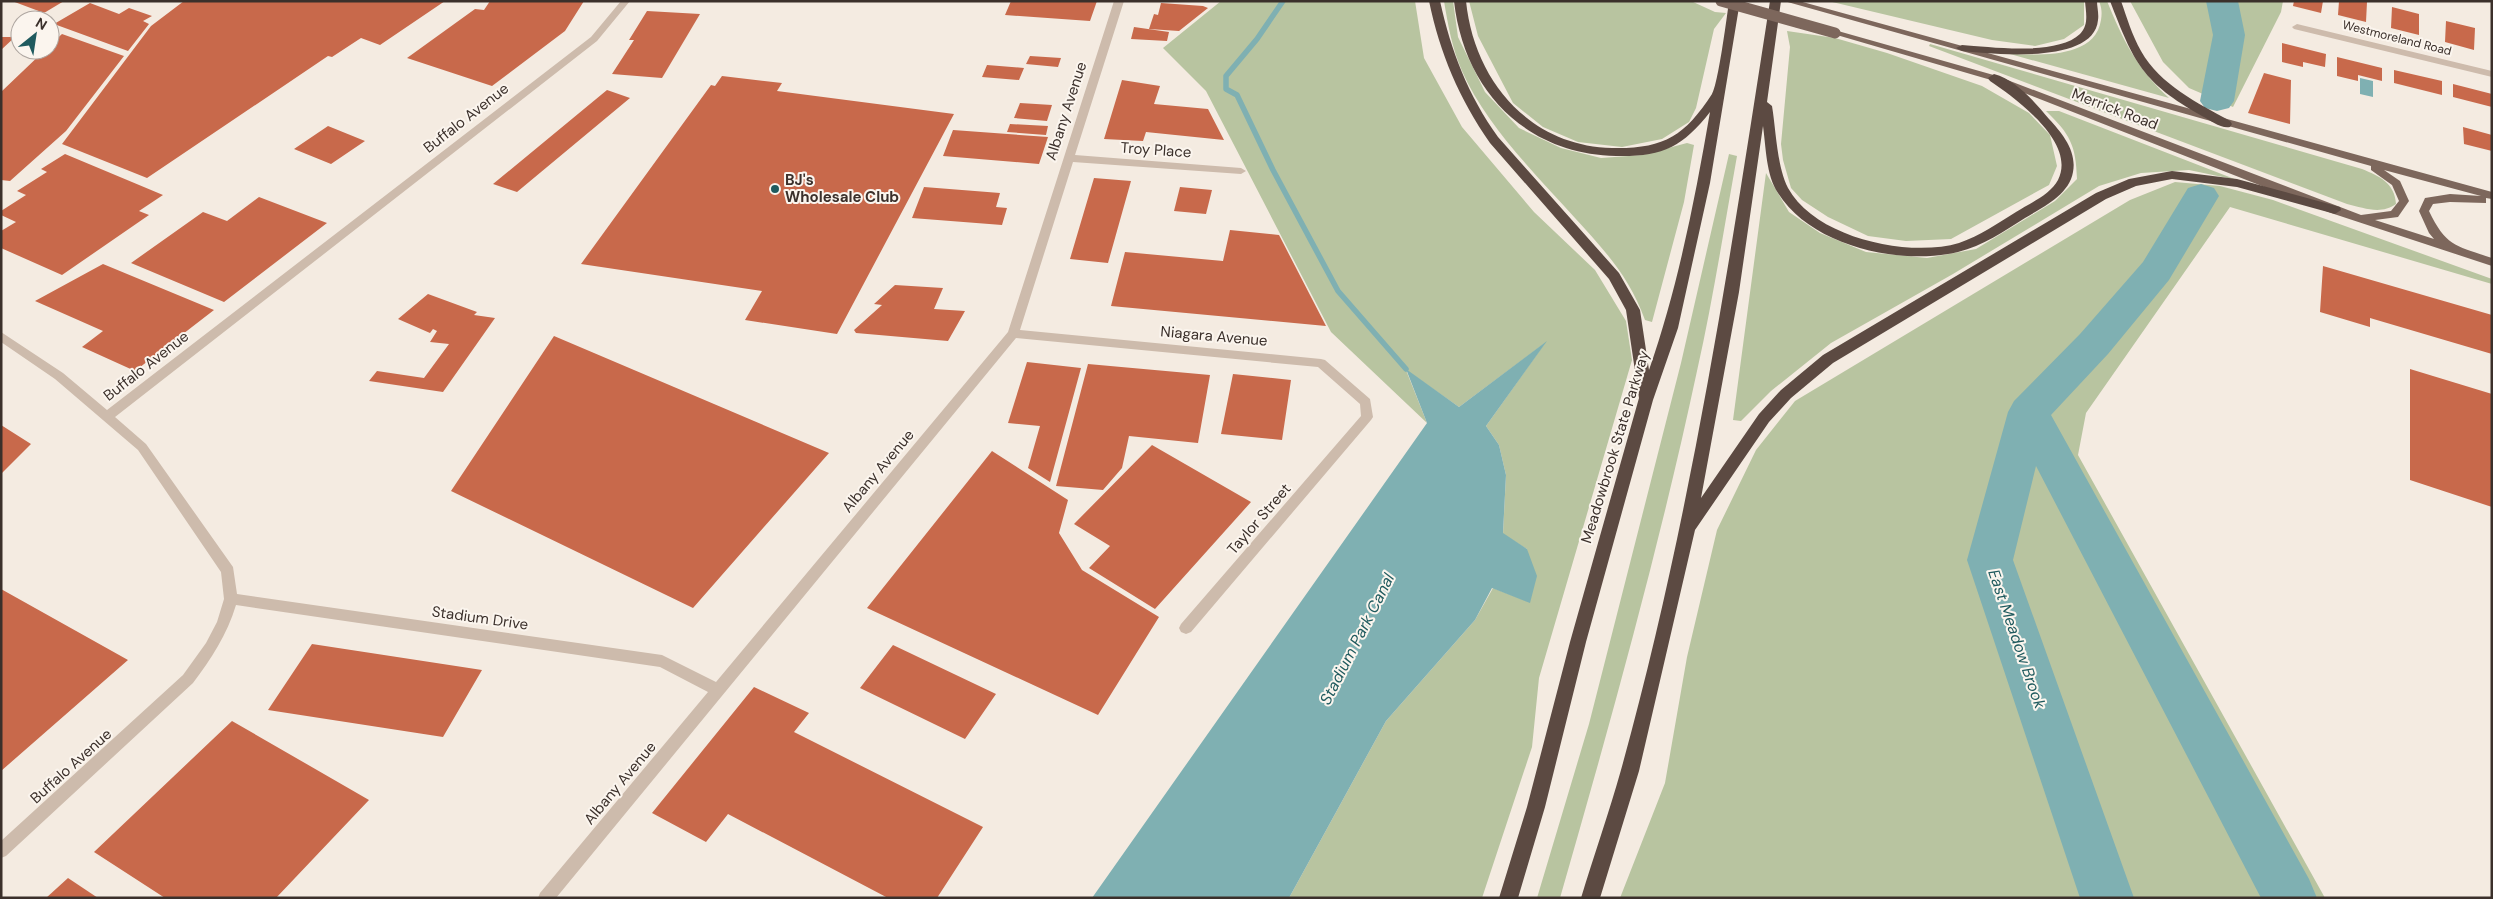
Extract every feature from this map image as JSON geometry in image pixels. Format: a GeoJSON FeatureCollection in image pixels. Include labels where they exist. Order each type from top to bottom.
{"type":"FeatureCollection","features":[{"type":"Feature","properties":{"kind":"highway"},"geometry":{"type":"LineString","coordinates":[[1434,1],[1441,35],[1452,70],[1479,120],[1494,140],[1614,276],[1633,310],[1646,400]]}},
{"type":"Feature","properties":{"kind":"highway"},"geometry":{"type":"LineString","coordinates":[[1460,1],[1461,16],[1471,49],[1481,70],[1502,104],[1518,120],[1541,135],[1564,144],[1613,152],[1660,147],[1679,138],[1717,96]]}},
{"type":"Feature","properties":{"kind":"highway","name":"Meadowbrook State Parkway"},"geometry":{"type":"LineString","coordinates":[[1508,898],[1536,807],[1578,642],[1646,400],[1671,328],[1704,183],[1717,96],[1735,1]]}},
{"type":"Feature","properties":{"kind":"highway"},"geometry":{"type":"LineString","coordinates":[[1590,898],[1630,771],[1687,531],[1732,292],[1764,94],[1776,1]]}},
{"type":"Feature","properties":{"kind":"highway"},"geometry":{"type":"LineString","coordinates":[[1962,48],[2039,52],[2065,47],[2084,38],[2091,29],[2093,10],[2091,1]]}},
{"type":"Feature","properties":{"kind":"highway"},"geometry":{"type":"LineString","coordinates":[[2115,1],[2140,60],[2165,88],[2226,124]]}},
{"type":"Feature","properties":{"kind":"highway"},"geometry":{"type":"LineString","coordinates":[[1764,94],[1782,190],[1795,206],[1814,222],[1846,238],[1881,249],[1931,252],[1957,249],[1978,240],[2049,198],[2066,176],[2068,165],[2060,140],[2017,93],[1994,78]]}},
{"type":"Feature","properties":{"kind":"highway"},"geometry":{"type":"LineString","coordinates":[[1687,531],[1764,418],[1786,394],[1828,359],[2101,196],[2133,182],[2172,175],[2237,183],[2335,210]]}},
{"type":"Feature","properties":{"kind":"main road","name":"Merrick Road"},"geometry":{"type":"LineString","coordinates":[[1721,1],[1994,78],[2335,210],[2492,262]]}},
{"type":"Feature","properties":{"kind":"main road","name":"Merrick Road"},"geometry":{"type":"LineString","coordinates":[[1788,1],[1962,48],[2226,124],[2492,196]]}},
{"type":"Feature","properties":{"kind":"main road"},"geometry":{"type":"LineString","coordinates":[[2335,210],[2368,218],[2394,214],[2404,201],[2396,183],[2372,166],[2341,155]]}},
{"type":"Feature","properties":{"kind":"main road"},"geometry":{"type":"LineString","coordinates":[[2453,250],[2434,233],[2424,210],[2429,201],[2450,198],[2492,202]]}},
{"type":"Feature","properties":{"kind":"street","name":"Buffalo Avenue"},"geometry":{"type":"LineString","coordinates":[[1,852],[188,678],[211,647],[224,622],[230,600],[228,571],[142,448],[106,418],[594,39],[626,1]]}},
{"type":"Feature","properties":{"kind":"street","name":"Albany Avenue"},"geometry":{"type":"LineString","coordinates":[[546,898],[1013,334],[1119,1]]}},
{"type":"Feature","properties":{"kind":"street","name":"Westmoreland Road"},"geometry":{"type":"LineString","coordinates":[[2297,27],[2492,74]]}},
{"type":"Feature","properties":{"kind":"street","name":"Troy Place"},"geometry":{"type":"LineString","coordinates":[[1068,158],[1241,171]]}},
{"type":"Feature","properties":{"kind":"street","name":"Niagara Avenue"},"geometry":{"type":"LineString","coordinates":[[1013,334],[1321,363],[1366,402],[1367,417],[1356,430]]}},
{"type":"Feature","properties":{"kind":"street"},"geometry":{"type":"LineString","coordinates":[[1,336],[59,376],[106,418]]}},
{"type":"Feature","properties":{"kind":"street","name":"Taylor Street"},"geometry":{"type":"LineString","coordinates":[[1186,628],[1356,430]]}},
{"type":"Feature","properties":{"kind":"street","name":"Stadium Drive"},"geometry":{"type":"LineString","coordinates":[[230,600],[662,660],[718,690]]}},
{"type":"Feature","properties":{"kind":"green space"},"geometry":{"type":"Polygon","coordinates":[[[1221,1],[1415,1],[1424,58],[1462,127],[1534,212],[1595,270],[1626,321],[1632,360],[1539,678],[1532,747],[1482,898],[1289,898],[1386,721],[1475,620],[1493,588],[1529,602],[1527,549],[1503,534],[1506,475],[1499,445],[1486,426],[1545,343],[1459,407],[1406,370],[1427,423],[1331,332],[1206,91],[1163,48],[1221,1]]]}},
{"type":"Feature","properties":{"kind":"green space"},"geometry":{"type":"Polygon","coordinates":[[[1444,1],[1453,1],[1458,37],[1485,92],[1519,128],[1561,148],[1601,158],[1642,155],[1687,143],[1694,145],[1684,202],[1652,322],[1645,320],[1632,290],[1606,253],[1528,167],[1484,110],[1462,71],[1451,36],[1444,1]]]}},
{"type":"Feature","properties":{"kind":"green space"},"geometry":{"type":"Polygon","coordinates":[[[1469,1],[1691,1],[1715,12],[1726,13],[1714,29],[1696,108],[1689,122],[1662,139],[1622,147],[1578,142],[1543,127],[1513,103],[1478,36],[1469,1]]]}},
{"type":"Feature","properties":{"kind":"green space"},"geometry":{"type":"Polygon","coordinates":[[[1828,1],[2084,1],[2084,25],[2064,39],[2035,46],[1992,40],[1828,1]]]}},
{"type":"Feature","properties":{"kind":"green space"},"geometry":{"type":"Polygon","coordinates":[[[2099,1],[2107,1],[2132,53],[2148,76],[2169,98],[2010,54],[2036,55],[2064,52],[2088,42],[2097,33],[2101,20],[2102,11],[2099,1]]]}},
{"type":"Feature","properties":{"kind":"green space"},"geometry":{"type":"Polygon","coordinates":[[[2130,1],[2283,1],[2281,12],[2233,107],[2189,88],[2163,62],[2130,1]]]}},
{"type":"Feature","properties":{"kind":"green space"},"geometry":{"type":"Polygon","coordinates":[[[1787,31],[1835,38],[1887,53],[1982,86],[2029,113],[2050,135],[2057,166],[2049,185],[1951,239],[1906,241],[1868,236],[1828,217],[1802,200],[1791,188],[1783,160],[1781,144],[1790,47],[1787,31]]]}},
{"type":"Feature","properties":{"kind":"green space"},"geometry":{"type":"Polygon","coordinates":[[[1930,44],[2362,169],[2385,181],[2393,191],[2396,204],[2378,210],[2347,204],[1929,46],[1930,44]]]}},
{"type":"Feature","properties":{"kind":"green space"},"geometry":{"type":"Polygon","coordinates":[[[2046,111],[2059,111],[2237,180],[2189,170],[2141,173],[2099,186],[1953,274],[1831,343],[1771,391],[1741,421],[1733,420],[1766,173],[1789,212],[1820,233],[1866,252],[1927,258],[1976,249],[2055,201],[2077,179],[2075,157],[2070,141],[2061,127],[2046,111]]]}},
{"type":"Feature","properties":{"kind":"green space"},"geometry":{"type":"Polygon","coordinates":[[[1729,154],[1737,156],[1703,344],[1650,570],[1560,898],[1537,898],[1589,724],[1681,363],[1729,154]]]}},
{"type":"Feature","properties":{"kind":"green space"},"geometry":{"type":"Polygon","coordinates":[[[2175,182],[2220,186],[2273,200],[2492,279],[2492,284],[2230,207],[2086,413],[2078,455],[2325,898],[1620,898],[1665,783],[1687,657],[1717,530],[1756,450],[1795,401],[2130,200],[2175,182]]]}},
{"type":"Feature","properties":{"kind":"water"},"geometry":{"type":"Polygon","coordinates":[[[2360,78],[2373,81],[2373,97],[2360,94],[2360,78]]]}},
{"type":"Feature","properties":{"kind":"water","name":"Stadium Park Canal"},"geometry":{"type":"Polygon","coordinates":[[[1547,341],[1486,426],[1499,445],[1506,475],[1503,533],[1527,549],[1537,576],[1530,603],[1492,588],[1475,620],[1386,721],[1289,898],[1092,898],[1427,423],[1406,369],[1459,407],[1547,341]]]}},
{"type":"Feature","properties":{"kind":"building"},"geometry":{"type":"Polygon","coordinates":[[[12,1],[64,1],[49,10],[36,10],[12,1]]]}},
{"type":"Feature","properties":{"kind":"building"},"geometry":{"type":"Polygon","coordinates":[[[184,1],[445,1],[380,45],[361,38],[332,57],[328,56],[147,178],[62,144],[151,26],[184,1]]]}},
{"type":"Feature","properties":{"kind":"building"},"geometry":{"type":"Polygon","coordinates":[[[490,1],[584,1],[565,31],[492,86],[407,58],[475,9],[484,10],[490,1]]]}},
{"type":"Feature","properties":{"kind":"building"},"geometry":{"type":"Polygon","coordinates":[[[1011,1],[1097,1],[1090,21],[1005,15],[1011,1]]]}},
{"type":"Feature","properties":{"kind":"building"},"geometry":{"type":"Polygon","coordinates":[[[2294,1],[2323,1],[2321,13],[2293,6],[2294,1]]]}},
{"type":"Feature","properties":{"kind":"building"},"geometry":{"type":"Polygon","coordinates":[[[2339,1],[2367,2],[2366,22],[2338,15],[2339,1]]]}},
{"type":"Feature","properties":{"kind":"building"},"geometry":{"type":"Polygon","coordinates":[[[90,3],[119,14],[129,8],[152,16],[143,21],[149,24],[128,51],[60,26],[60,20],[90,3]]]}},
{"type":"Feature","properties":{"kind":"building"},"geometry":{"type":"Polygon","coordinates":[[[1161,3],[1208,8],[1179,31],[1149,29],[1154,14],[1158,15],[1161,3]]]}},
{"type":"Feature","properties":{"kind":"building"},"geometry":{"type":"Polygon","coordinates":[[[2392,7],[2419,14],[2419,35],[2391,28],[2392,7]]]}},
{"type":"Feature","properties":{"kind":"building"},"geometry":{"type":"Polygon","coordinates":[[[647,11],[700,14],[662,78],[612,74],[634,40],[629,40],[647,11]]]}},
{"type":"Feature","properties":{"kind":"building"},"geometry":{"type":"Polygon","coordinates":[[[2446,21],[2475,28],[2474,50],[2445,42],[2446,21]]]}},
{"type":"Feature","properties":{"kind":"building"},"geometry":{"type":"Polygon","coordinates":[[[1134,27],[1169,32],[1167,41],[1131,39],[1134,27]]]}},
{"type":"Feature","properties":{"kind":"building"},"geometry":{"type":"Polygon","coordinates":[[[62,34],[124,56],[66,131],[10,181],[1,180],[1,92],[35,60],[60,60],[60,36],[62,34]]]}},
{"type":"Feature","properties":{"kind":"building"},"geometry":{"type":"Polygon","coordinates":[[[1,37],[10,37],[10,42],[1,50],[1,37]]]}},
{"type":"Feature","properties":{"kind":"building"},"geometry":{"type":"Polygon","coordinates":[[[2282,43],[2326,54],[2325,67],[2303,62],[2303,67],[2282,62],[2282,43]]]}},
{"type":"Feature","properties":{"kind":"building"},"geometry":{"type":"Polygon","coordinates":[[[1030,56],[1061,58],[1058,67],[1026,64],[1030,56]]]}},
{"type":"Feature","properties":{"kind":"building"},"geometry":{"type":"Polygon","coordinates":[[[2337,57],[2382,68],[2382,81],[2358,75],[2358,81],[2337,76],[2337,57]]]}},
{"type":"Feature","properties":{"kind":"building"},"geometry":{"type":"Polygon","coordinates":[[[987,65],[1024,68],[1019,80],[982,77],[987,65]]]}},
{"type":"Feature","properties":{"kind":"building"},"geometry":{"type":"Polygon","coordinates":[[[2394,70],[2442,81],[2442,95],[2394,83],[2394,70]]]}},
{"type":"Feature","properties":{"kind":"building"},"geometry":{"type":"Polygon","coordinates":[[[2264,73],[2291,80],[2290,124],[2248,113],[2264,73]]]}},
{"type":"Feature","properties":{"kind":"building","name":"BJ's Wholesale Club"},"geometry":{"type":"Polygon","coordinates":[[[722,76],[782,83],[777,91],[954,114],[837,334],[745,320],[762,291],[581,264],[711,85],[715,86],[722,76]]]}},
{"type":"Feature","properties":{"kind":"building"},"geometry":{"type":"Polygon","coordinates":[[[1122,80],[1160,86],[1154,104],[1208,109],[1224,140],[1146,132],[1143,141],[1104,139],[1122,80]]]}},
{"type":"Feature","properties":{"kind":"building"},"geometry":{"type":"Polygon","coordinates":[[[2453,84],[2492,94],[2492,107],[2453,97],[2453,84]]]}},
{"type":"Feature","properties":{"kind":"building"},"geometry":{"type":"Polygon","coordinates":[[[607,90],[630,98],[517,192],[493,184],[607,90]]]}},
{"type":"Feature","properties":{"kind":"building"},"geometry":{"type":"Polygon","coordinates":[[[1020,103],[1052,105],[1047,121],[1014,118],[1020,103]]]}},
{"type":"Feature","properties":{"kind":"building"},"geometry":{"type":"Polygon","coordinates":[[[1010,124],[1048,126],[1046,135],[1007,132],[1010,124]]]}},
{"type":"Feature","properties":{"kind":"building"},"geometry":{"type":"Polygon","coordinates":[[[328,126],[365,141],[331,164],[294,149],[328,126]]]}},
{"type":"Feature","properties":{"kind":"building"},"geometry":{"type":"Polygon","coordinates":[[[2463,127],[2492,135],[2492,151],[2464,144],[2463,127]]]}},
{"type":"Feature","properties":{"kind":"building"},"geometry":{"type":"Polygon","coordinates":[[[953,130],[1048,137],[1039,164],[943,156],[953,130]]]}},
{"type":"Feature","properties":{"kind":"building"},"geometry":{"type":"Polygon","coordinates":[[[65,154],[163,195],[139,211],[149,215],[62,275],[1,248],[1,231],[16,222],[1,215],[1,211],[26,195],[17,191],[47,172],[41,169],[65,154]]]}},
{"type":"Feature","properties":{"kind":"building"},"geometry":{"type":"Polygon","coordinates":[[[1094,178],[1131,181],[1108,263],[1070,259],[1094,178]]]}},
{"type":"Feature","properties":{"kind":"building"},"geometry":{"type":"Polygon","coordinates":[[[924,187],[1000,193],[996,207],[1007,208],[1002,225],[912,218],[924,187]]]}},
{"type":"Feature","properties":{"kind":"building"},"geometry":{"type":"Polygon","coordinates":[[[1180,187],[1212,190],[1206,214],[1174,211],[1180,187]]]}},
{"type":"Feature","properties":{"kind":"building"},"geometry":{"type":"Polygon","coordinates":[[[259,197],[327,223],[224,302],[131,263],[203,212],[227,221],[259,197]]]}},
{"type":"Feature","properties":{"kind":"building"},"geometry":{"type":"Polygon","coordinates":[[[1230,230],[1279,235],[1326,326],[1111,306],[1125,252],[1223,261],[1230,230]]]}},
{"type":"Feature","properties":{"kind":"building"},"geometry":{"type":"Polygon","coordinates":[[[103,264],[214,310],[135,371],[82,347],[103,331],[35,301],[103,264]]]}},
{"type":"Feature","properties":{"kind":"building"},"geometry":{"type":"Polygon","coordinates":[[[2323,266],[2492,315],[2492,354],[2370,318],[2370,327],[2320,312],[2323,266]]]}},
{"type":"Feature","properties":{"kind":"building"},"geometry":{"type":"Polygon","coordinates":[[[895,285],[943,288],[934,309],[965,311],[948,341],[856,333],[854,330],[882,305],[874,304],[895,285]]]}},
{"type":"Feature","properties":{"kind":"building"},"geometry":{"type":"Polygon","coordinates":[[[428,294],[477,312],[474,315],[495,318],[443,392],[369,381],[377,371],[424,378],[449,344],[430,342],[437,331],[433,329],[430,333],[398,319],[428,294]]]}},
{"type":"Feature","properties":{"kind":"building"},"geometry":{"type":"Polygon","coordinates":[[[554,336],[829,453],[693,608],[451,491],[554,336]]]}},
{"type":"Feature","properties":{"kind":"building"},"geometry":{"type":"Polygon","coordinates":[[[1027,362],[1081,368],[1050,482],[1028,468],[1040,426],[1008,423],[1027,362]]]}},
{"type":"Feature","properties":{"kind":"building"},"geometry":{"type":"Polygon","coordinates":[[[1088,364],[1210,375],[1198,443],[1129,436],[1122,468],[1103,490],[1056,486],[1088,364]]]}},
{"type":"Feature","properties":{"kind":"building"},"geometry":{"type":"Polygon","coordinates":[[[2410,369],[2492,394],[2492,507],[2410,480],[2410,369]]]}},
{"type":"Feature","properties":{"kind":"building"},"geometry":{"type":"Polygon","coordinates":[[[1233,374],[1291,380],[1282,440],[1221,434],[1233,374]]]}},
{"type":"Feature","properties":{"kind":"building"},"geometry":{"type":"Polygon","coordinates":[[[1,425],[31,444],[1,474],[1,425]]]}},
{"type":"Feature","properties":{"kind":"building"},"geometry":{"type":"Polygon","coordinates":[[[1152,445],[1251,502],[1155,609],[1089,568],[1110,546],[1074,524],[1152,445]]]}},
{"type":"Feature","properties":{"kind":"building"},"geometry":{"type":"Polygon","coordinates":[[[992,451],[1068,500],[1059,533],[1082,570],[1159,617],[1098,715],[867,608],[992,451]]]}},
{"type":"Feature","properties":{"kind":"building"},"geometry":{"type":"Polygon","coordinates":[[[1,589],[128,660],[1,771],[1,589]]]}},
{"type":"Feature","properties":{"kind":"building"},"geometry":{"type":"Polygon","coordinates":[[[312,644],[482,670],[443,737],[268,710],[312,644]]]}},
{"type":"Feature","properties":{"kind":"building"},"geometry":{"type":"Polygon","coordinates":[[[893,645],[996,694],[965,739],[860,688],[893,645]]]}},
{"type":"Feature","properties":{"kind":"building"},"geometry":{"type":"Polygon","coordinates":[[[754,687],[809,713],[794,732],[983,827],[937,898],[888,898],[728,814],[706,842],[652,813],[754,687]]]}},
{"type":"Feature","properties":{"kind":"building"},"geometry":{"type":"Polygon","coordinates":[[[232,721],[369,800],[276,898],[165,898],[94,852],[232,721]]]}},
{"type":"Feature","properties":{"kind":"building"},"geometry":{"type":"Polygon","coordinates":[[[68,878],[98,898],[46,898],[68,878]]]}},
{"type":"Feature","properties":{"kind":"waterway"},"geometry":{"type":"LineString","coordinates":[[1283,1],[1257,39],[1226,76],[1226,89],[1237,95],[1273,170],[1338,291],[1406,369]]}},
{"type":"Feature","properties":{"kind":"waterway","name":"East Meadow Brook"},"geometry":{"type":"LineString","coordinates":[[2217,101],[2229,35],[2222,1]]}},
{"type":"Feature","properties":{"kind":"waterway","name":"East Meadow Brook"},"geometry":{"type":"LineString","coordinates":[[2029,412],[2094,344],[2156,271],[2201,196]]}},
{"type":"Feature","properties":{"kind":"waterway"},"geometry":{"type":"LineString","coordinates":[[2029,412],[2290,898]]}},
{"type":"Feature","properties":{"kind":"waterway","name":"East Meadow Brook"},"geometry":{"type":"LineString","coordinates":[[2029,412],[1990,560],[2107,898]]}},
{"type":"Feature","properties":{"kind":"place","name":"BJ's Wholesale Club"},"geometry":{"type":"Point","coordinates":[775,189]}}]}
